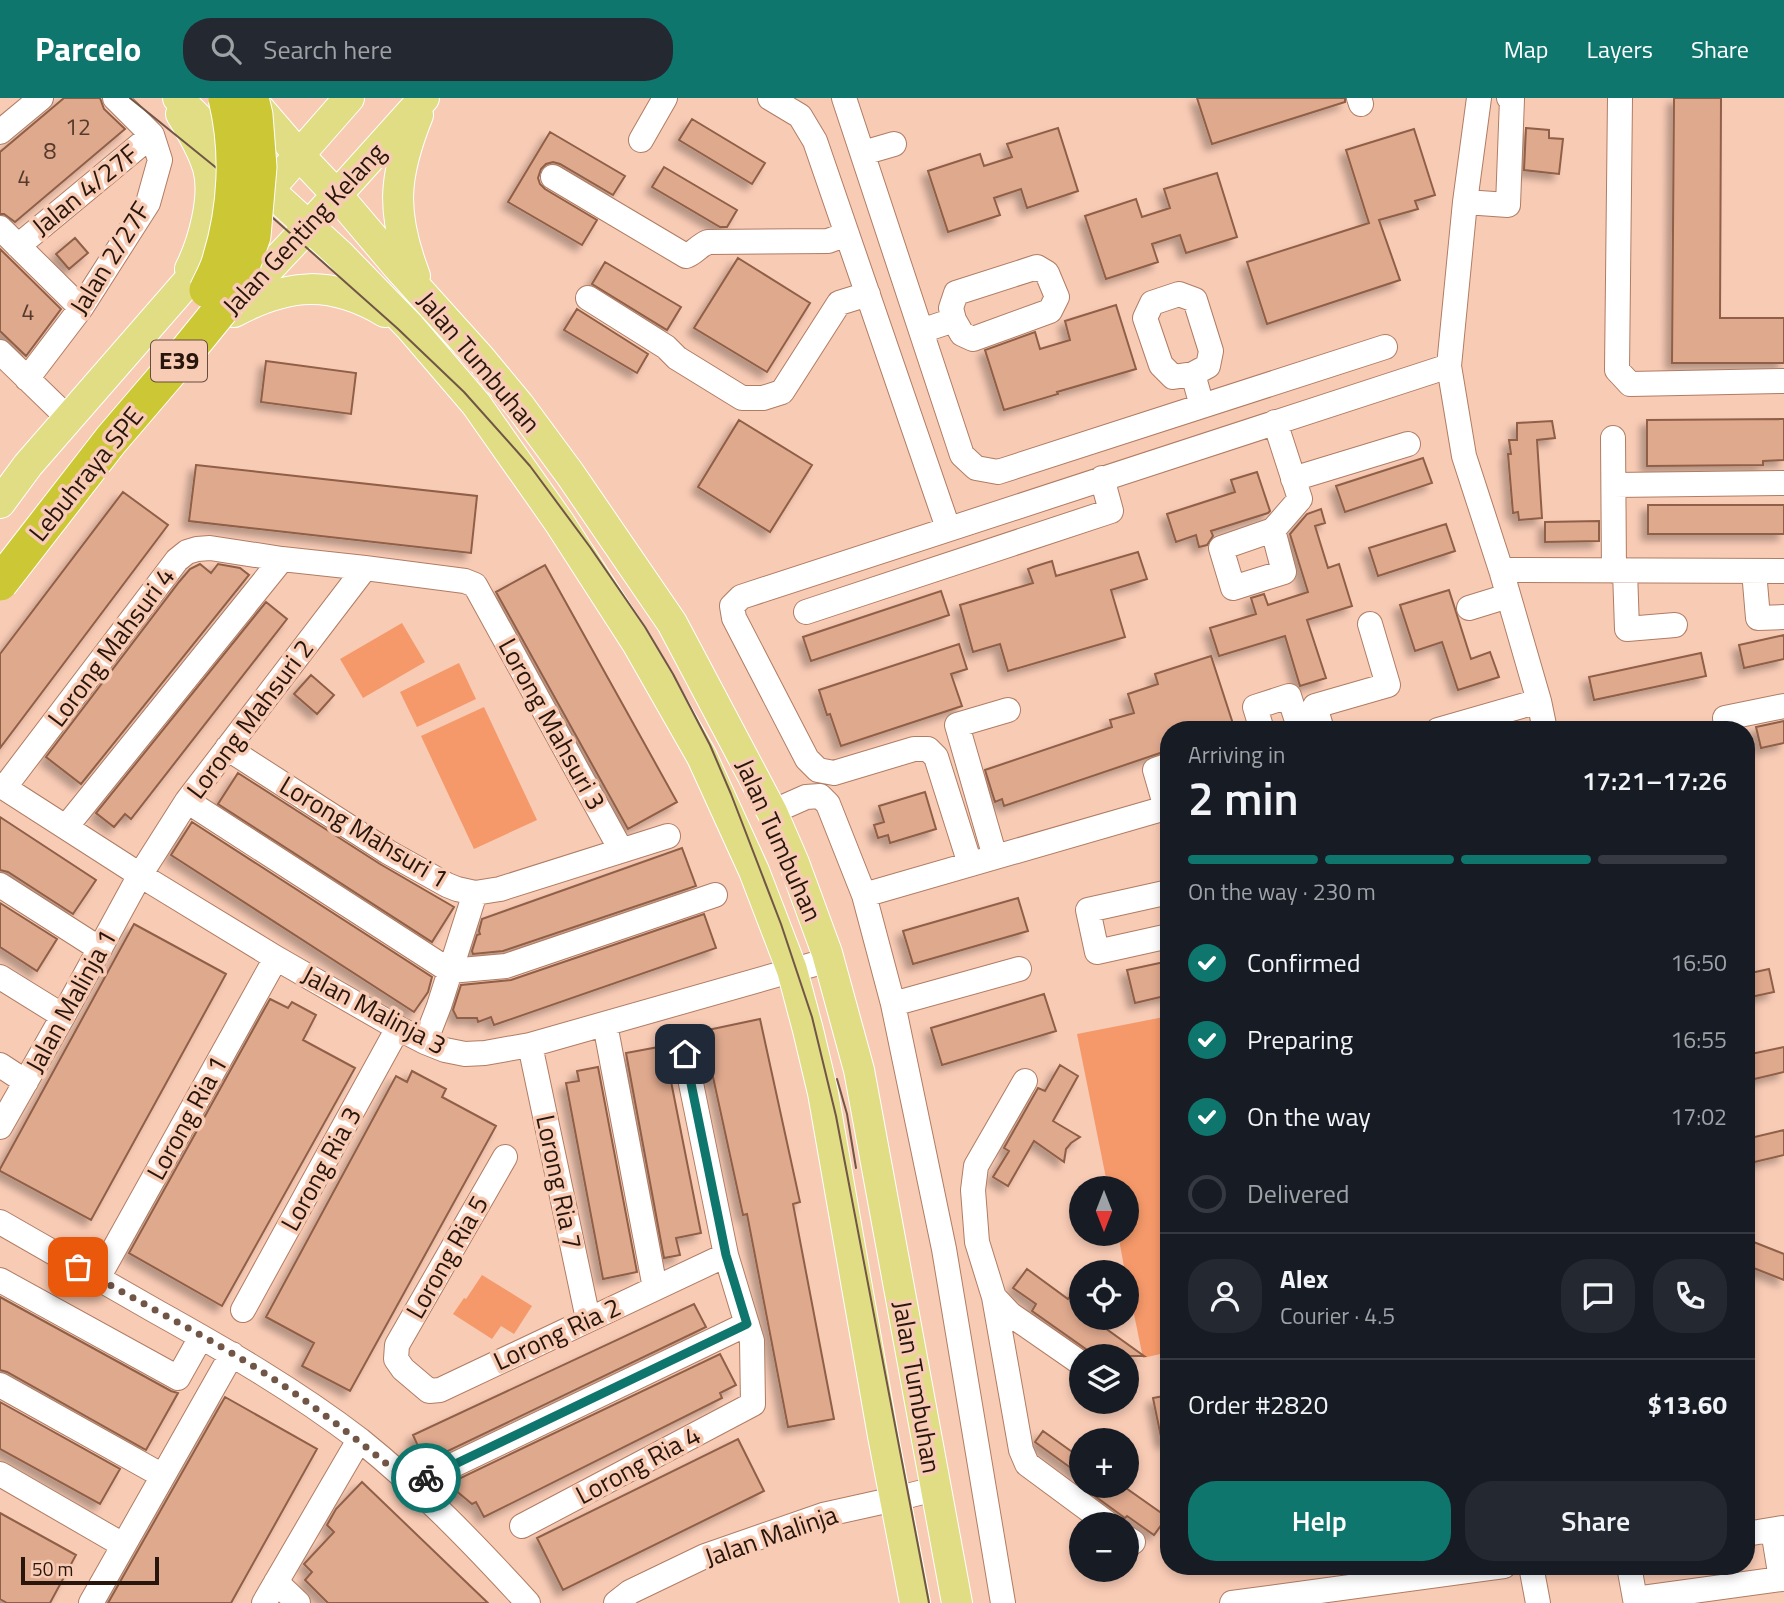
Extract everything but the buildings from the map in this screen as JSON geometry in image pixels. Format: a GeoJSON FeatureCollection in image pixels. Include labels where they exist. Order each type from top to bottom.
{"type":"FeatureCollection","features":[{"type":"Feature","properties":{"kind":"highway","name":"Lebuhraya SPE"},"geometry":{"type":"LineString","coordinates":[[0,545],[201,306],[220,261],[230,214],[235,162],[232,124],[245,99]]}},
{"type":"Feature","properties":{"kind":"highway","name":"Lebuhraya SPE"},"geometry":{"type":"LineString","coordinates":[[0,583],[111,440],[230,297],[253,236],[259,167],[255,115],[245,99]]}},
{"type":"Feature","properties":{"kind":"main road"},"geometry":{"type":"LineString","coordinates":[[171,98],[194,136],[208,168],[210,187],[201,242],[181,288]]}},
{"type":"Feature","properties":{"kind":"main road","name":"Jalan Tumbuhan"},"geometry":{"type":"LineString","coordinates":[[178,98],[410,327],[477,404],[559,522],[637,643],[714,781],[754,871],[792,970],[808,1030],[823,1093],[912,1589]]}},
{"type":"Feature","properties":{"kind":"main road","name":"Jalan Genting Kelang"},"geometry":{"type":"LineString","coordinates":[[0,503],[28,464],[349,98]]}},
{"type":"Feature","properties":{"kind":"main road"},"geometry":{"type":"LineString","coordinates":[[424,98],[402,161],[397,197],[403,241],[424,295]]}},
{"type":"Feature","properties":{"kind":"main road","name":"Jalan Genting Kelang"},"geometry":{"type":"LineString","coordinates":[[0,590],[120,438],[220,319],[308,227],[424,98]]}},
{"type":"Feature","properties":{"kind":"main road"},"geometry":{"type":"LineString","coordinates":[[221,141],[243,145],[253,140],[260,126],[245,99]]}},
{"type":"Feature","properties":{"kind":"main road","name":"Jalan Tumbuhan"},"geometry":{"type":"LineString","coordinates":[[245,99],[337,195],[480,358],[570,474],[672,623],[776,821],[829,960],[859,1070],[957,1603]]}},
{"type":"Feature","properties":{"kind":"main road"},"geometry":{"type":"LineString","coordinates":[[220,319],[281,293],[320,289],[333,290],[357,298],[410,327]]}},
{"type":"Feature","properties":{"kind":"main road"},"geometry":{"type":"LineString","coordinates":[[714,781],[716,770],[708,749],[711,743],[717,739],[736,743]]}},
{"type":"Feature","properties":{"kind":"main road"},"geometry":{"type":"LineString","coordinates":[[754,871],[778,877],[783,872],[785,867],[776,821]]}},
{"type":"Feature","properties":{"kind":"main road"},"geometry":{"type":"LineString","coordinates":[[808,1030],[808,995],[812,986],[821,984],[837,989]]}},
{"type":"Feature","properties":{"kind":"main road"},"geometry":{"type":"LineString","coordinates":[[883,1436],[894,1450],[904,1456],[916,1452],[924,1428]]}},
{"type":"Feature","properties":{"kind":"main road"},"geometry":{"type":"LineString","coordinates":[[912,1589],[910,1547],[917,1538],[928,1536],[937,1541],[951,1569]]}},
{"type":"Feature","properties":{"kind":"street"},"geometry":{"type":"LineString","coordinates":[[0,132],[41,98]]}},
{"type":"Feature","properties":{"kind":"street"},"geometry":{"type":"LineString","coordinates":[[115,98],[152,135]]}},
{"type":"Feature","properties":{"kind":"street"},"geometry":{"type":"LineString","coordinates":[[770,98],[800,116],[815,141],[948,528]]}},
{"type":"Feature","properties":{"kind":"street"},"geometry":{"type":"LineString","coordinates":[[844,98],[962,455],[976,468],[998,472],[1385,347]]}},
{"type":"Feature","properties":{"kind":"street"},"geometry":{"type":"LineString","coordinates":[[1479,98],[1465,202],[1449,366],[1464,456],[1501,570],[1543,721]]}},
{"type":"Feature","properties":{"kind":"street"},"geometry":{"type":"LineString","coordinates":[[1465,202],[1508,205],[1512,99],[1509,98]]}},
{"type":"Feature","properties":{"kind":"street"},"geometry":{"type":"LineString","coordinates":[[1620,98],[1617,370],[1630,384],[1784,381]]}},
{"type":"Feature","properties":{"kind":"street"},"geometry":{"type":"LineString","coordinates":[[641,140],[661,100]]}},
{"type":"Feature","properties":{"kind":"street","name":"Jalan 4/27F"},"geometry":{"type":"LineString","coordinates":[[18,246],[152,135]]}},
{"type":"Feature","properties":{"kind":"street","name":"Jalan 2/27F"},"geometry":{"type":"LineString","coordinates":[[27,379],[80,308],[148,203],[160,160],[152,135]]}},
{"type":"Feature","properties":{"kind":"street"},"geometry":{"type":"LineString","coordinates":[[863,153],[894,144]]}},
{"type":"Feature","properties":{"kind":"street"},"geometry":{"type":"LineString","coordinates":[[553,177],[686,256],[694,254],[699,246],[708,242],[828,241],[847,234]]}},
{"type":"Feature","properties":{"kind":"street"},"geometry":{"type":"LineString","coordinates":[[0,228],[80,308]]}},
{"type":"Feature","properties":{"kind":"street"},"geometry":{"type":"LineString","coordinates":[[588,298],[742,398],[763,398],[782,392],[839,303],[867,294]]}},
{"type":"Feature","properties":{"kind":"street"},"geometry":{"type":"LineString","coordinates":[[921,331],[954,320]]}},
{"type":"Feature","properties":{"kind":"street"},"geometry":{"type":"LineString","coordinates":[[0,352],[69,419]]}},
{"type":"Feature","properties":{"kind":"street"},"geometry":{"type":"LineString","coordinates":[[970,864],[936,757],[928,749],[914,748],[834,774],[818,771],[807,760],[734,618],[732,606],[741,597],[1449,366]]}},
{"type":"Feature","properties":{"kind":"street"},"geometry":{"type":"LineString","coordinates":[[1193,374],[1202,406]]}},
{"type":"Feature","properties":{"kind":"street"},"geometry":{"type":"LineString","coordinates":[[1164,419],[1177,454]]}},
{"type":"Feature","properties":{"kind":"street"},"geometry":{"type":"LineString","coordinates":[[1273,530],[1300,499],[1275,422]]}},
{"type":"Feature","properties":{"kind":"street"},"geometry":{"type":"LineString","coordinates":[[1614,438],[1619,571],[1627,629],[1675,625]]}},
{"type":"Feature","properties":{"kind":"street"},"geometry":{"type":"LineString","coordinates":[[1293,479],[1408,444]]}},
{"type":"Feature","properties":{"kind":"street"},"geometry":{"type":"LineString","coordinates":[[806,612],[1111,511],[1102,478]]}},
{"type":"Feature","properties":{"kind":"street"},"geometry":{"type":"LineString","coordinates":[[1614,485],[1784,484]]}},
{"type":"Feature","properties":{"kind":"street","name":"Lorong Mahsuri 4"},"geometry":{"type":"LineString","coordinates":[[2,787],[177,560],[187,552],[210,548],[466,581],[475,585],[483,598]]}},
{"type":"Feature","properties":{"kind":"street"},"geometry":{"type":"LineString","coordinates":[[66,827],[282,559]]}},
{"type":"Feature","properties":{"kind":"street","name":"Lorong Mahsuri 2"},"geometry":{"type":"LineString","coordinates":[[140,875],[187,802],[365,568]]}},
{"type":"Feature","properties":{"kind":"street"},"geometry":{"type":"LineString","coordinates":[[1501,570],[1784,571]]}},
{"type":"Feature","properties":{"kind":"street"},"geometry":{"type":"LineString","coordinates":[[1754,571],[1758,618],[1784,617]]}},
{"type":"Feature","properties":{"kind":"street"},"geometry":{"type":"LineString","coordinates":[[1469,608],[1508,596]]}},
{"type":"Feature","properties":{"kind":"street","name":"Lorong Mahsuri 3"},"geometry":{"type":"LineString","coordinates":[[483,598],[621,850]]}},
{"type":"Feature","properties":{"kind":"street"},"geometry":{"type":"LineString","coordinates":[[1319,721],[1315,706],[1388,685],[1370,624]]}},
{"type":"Feature","properties":{"kind":"street"},"geometry":{"type":"LineString","coordinates":[[1259,721],[1255,706],[1289,696],[1297,721]]}},
{"type":"Feature","properties":{"kind":"street"},"geometry":{"type":"LineString","coordinates":[[1469,721],[1539,701]]}},
{"type":"Feature","properties":{"kind":"street"},"geometry":{"type":"LineString","coordinates":[[1726,718],[1784,706]]}},
{"type":"Feature","properties":{"kind":"street"},"geometry":{"type":"LineString","coordinates":[[995,857],[957,725],[1008,710]]}},
{"type":"Feature","properties":{"kind":"street","name":"Lorong Mahsuri 1"},"geometry":{"type":"LineString","coordinates":[[228,748],[388,852],[446,885],[475,892],[500,889],[668,836]]}},
{"type":"Feature","properties":{"kind":"street"},"geometry":{"type":"LineString","coordinates":[[1160,768],[1155,769],[1160,785]]}},
{"type":"Feature","properties":{"kind":"street","name":"Jalan Malinja 3"},"geometry":{"type":"LineString","coordinates":[[2,787],[276,958],[398,1028],[445,1051],[485,1053],[530,1045],[829,960]]}},
{"type":"Feature","properties":{"kind":"street"},"geometry":{"type":"LineString","coordinates":[[776,821],[806,797],[820,796],[828,804],[864,895],[893,1004],[944,1249],[1003,1603]]}},
{"type":"Feature","properties":{"kind":"street"},"geometry":{"type":"LineString","coordinates":[[187,802],[450,971],[506,966],[715,895]]}},
{"type":"Feature","properties":{"kind":"street"},"geometry":{"type":"LineString","coordinates":[[864,895],[1160,810]]}},
{"type":"Feature","properties":{"kind":"street","name":"Jalan Malinja 1"},"geometry":{"type":"LineString","coordinates":[[0,1127],[140,875]]}},
{"type":"Feature","properties":{"kind":"street"},"geometry":{"type":"LineString","coordinates":[[0,885],[100,949]]}},
{"type":"Feature","properties":{"kind":"street"},"geometry":{"type":"LineString","coordinates":[[425,1042],[475,892]]}},
{"type":"Feature","properties":{"kind":"street"},"geometry":{"type":"LineString","coordinates":[[1160,894],[1088,910],[1097,953],[1160,938]]}},
{"type":"Feature","properties":{"kind":"street","name":"Lorong Ria 1"},"geometry":{"type":"LineString","coordinates":[[98,1279],[276,958]]}},
{"type":"Feature","properties":{"kind":"street"},"geometry":{"type":"LineString","coordinates":[[893,1004],[1019,969]]}},
{"type":"Feature","properties":{"kind":"street"},"geometry":{"type":"LineString","coordinates":[[0,977],[64,1016]]}},
{"type":"Feature","properties":{"kind":"street"},"geometry":{"type":"LineString","coordinates":[[605,1024],[656,1288]]}},
{"type":"Feature","properties":{"kind":"street","name":"Lorong Ria 3"},"geometry":{"type":"LineString","coordinates":[[243,1310],[398,1028]]}},
{"type":"Feature","properties":{"kind":"street","name":"Lorong Ria 7"},"geometry":{"type":"LineString","coordinates":[[530,1045],[589,1319]]}},
{"type":"Feature","properties":{"kind":"street"},"geometry":{"type":"LineString","coordinates":[[412,1485],[747,1324],[726,1255],[685,1054]]}},
{"type":"Feature","properties":{"kind":"street"},"geometry":{"type":"LineString","coordinates":[[0,1065],[26,1082]]}},
{"type":"Feature","properties":{"kind":"street"},"geometry":{"type":"LineString","coordinates":[[1025,1081],[975,1166],[973,1190],[977,1242],[995,1297],[1021,1450],[1027,1464],[1092,1512]]}},
{"type":"Feature","properties":{"kind":"street","name":"Lorong Ria 5"},"geometry":{"type":"LineString","coordinates":[[396,1359],[397,1345],[505,1157]]}},
{"type":"Feature","properties":{"kind":"street"},"geometry":{"type":"LineString","coordinates":[[0,1222],[289,1389],[359,1440],[412,1485],[473,1543],[528,1603]]}},
{"type":"Feature","properties":{"kind":"street"},"geometry":{"type":"LineString","coordinates":[[944,1249],[977,1242]]}},
{"type":"Feature","properties":{"kind":"street","name":"Lorong Ria 2"},"geometry":{"type":"LineString","coordinates":[[396,1359],[403,1369],[426,1389],[437,1391],[726,1255]]}},
{"type":"Feature","properties":{"kind":"street"},"geometry":{"type":"LineString","coordinates":[[0,1280],[178,1378],[201,1337]]}},
{"type":"Feature","properties":{"kind":"street"},"geometry":{"type":"LineString","coordinates":[[995,1297],[1010,1314],[1069,1355]]}},
{"type":"Feature","properties":{"kind":"street","name":"Lorong Ria 4"},"geometry":{"type":"LineString","coordinates":[[522,1526],[753,1404],[752,1341],[747,1324]]}},
{"type":"Feature","properties":{"kind":"street"},"geometry":{"type":"LineString","coordinates":[[91,1603],[232,1354]]}},
{"type":"Feature","properties":{"kind":"street"},"geometry":{"type":"LineString","coordinates":[[0,1385],[163,1476]]}},
{"type":"Feature","properties":{"kind":"street"},"geometry":{"type":"LineString","coordinates":[[298,1603],[270,1592],[359,1440]]}},
{"type":"Feature","properties":{"kind":"street"},"geometry":{"type":"LineString","coordinates":[[0,1474],[123,1545]]}},
{"type":"Feature","properties":{"kind":"street","name":"Jalan Malinja"},"geometry":{"type":"LineString","coordinates":[[616,1603],[630,1592],[705,1556],[823,1515],[935,1489]]}},
{"type":"Feature","properties":{"kind":"street"},"geometry":{"type":"LineString","coordinates":[[1631,1575],[1635,1599],[1781,1579],[1778,1529],[1755,1533]]}},
{"type":"Feature","properties":{"kind":"street"},"geometry":{"type":"LineString","coordinates":[[1232,1603],[1438,1575]]}},
{"type":"Feature","properties":{"kind":"street"},"geometry":{"type":"LineString","coordinates":[[1533,1575],[1538,1603]]}},
{"type":"Feature","properties":{"kind":"shaded area"},"geometry":{"type":"Polygon","coordinates":[[[402,623],[425,662],[363,698],[340,659],[402,623]]]}},
{"type":"Feature","properties":{"kind":"shaded area"},"geometry":{"type":"Polygon","coordinates":[[[459,663],[476,699],[417,727],[400,692],[459,663]]]}},
{"type":"Feature","properties":{"kind":"shaded area"},"geometry":{"type":"Polygon","coordinates":[[[484,707],[537,820],[474,849],[421,736],[484,707]]]}},
{"type":"Feature","properties":{"kind":"shaded area"},"geometry":{"type":"Polygon","coordinates":[[[1160,1018],[1160,1354],[1143,1358],[1137,1330],[1139,1260],[1123,1260],[1120,1246],[1139,1246],[1139,1176],[1106,1176],[1077,1034],[1160,1018]]]}},
{"type":"Feature","properties":{"kind":"shaded area"},"geometry":{"type":"Polygon","coordinates":[[[482,1275],[532,1306],[514,1334],[501,1326],[492,1339],[453,1314],[482,1275]]]}},
{"type":"Feature","properties":{"kind":"tram line"},"geometry":{"type":"LineString","coordinates":[[130,98],[219,170],[397,328],[464,392],[530,466],[590,547],[645,627],[673,674],[710,745],[731,794],[781,924],[812,1017],[836,1116],[929,1603]]}},
{"type":"Feature","properties":{"kind":"tram line"},"geometry":{"type":"LineString","coordinates":[[837,1079],[847,1114],[856,1168]]}},
{"type":"Feature","properties":{"kind":"way so far"},"geometry":{"type":"LineString","coordinates":[[78,1267],[289,1389],[359,1440],[412,1485],[426,1478]]}},
{"type":"Feature","properties":{"kind":"route"},"geometry":{"type":"LineString","coordinates":[[426,1478],[747,1324],[726,1255],[685,1054]]}}]}
